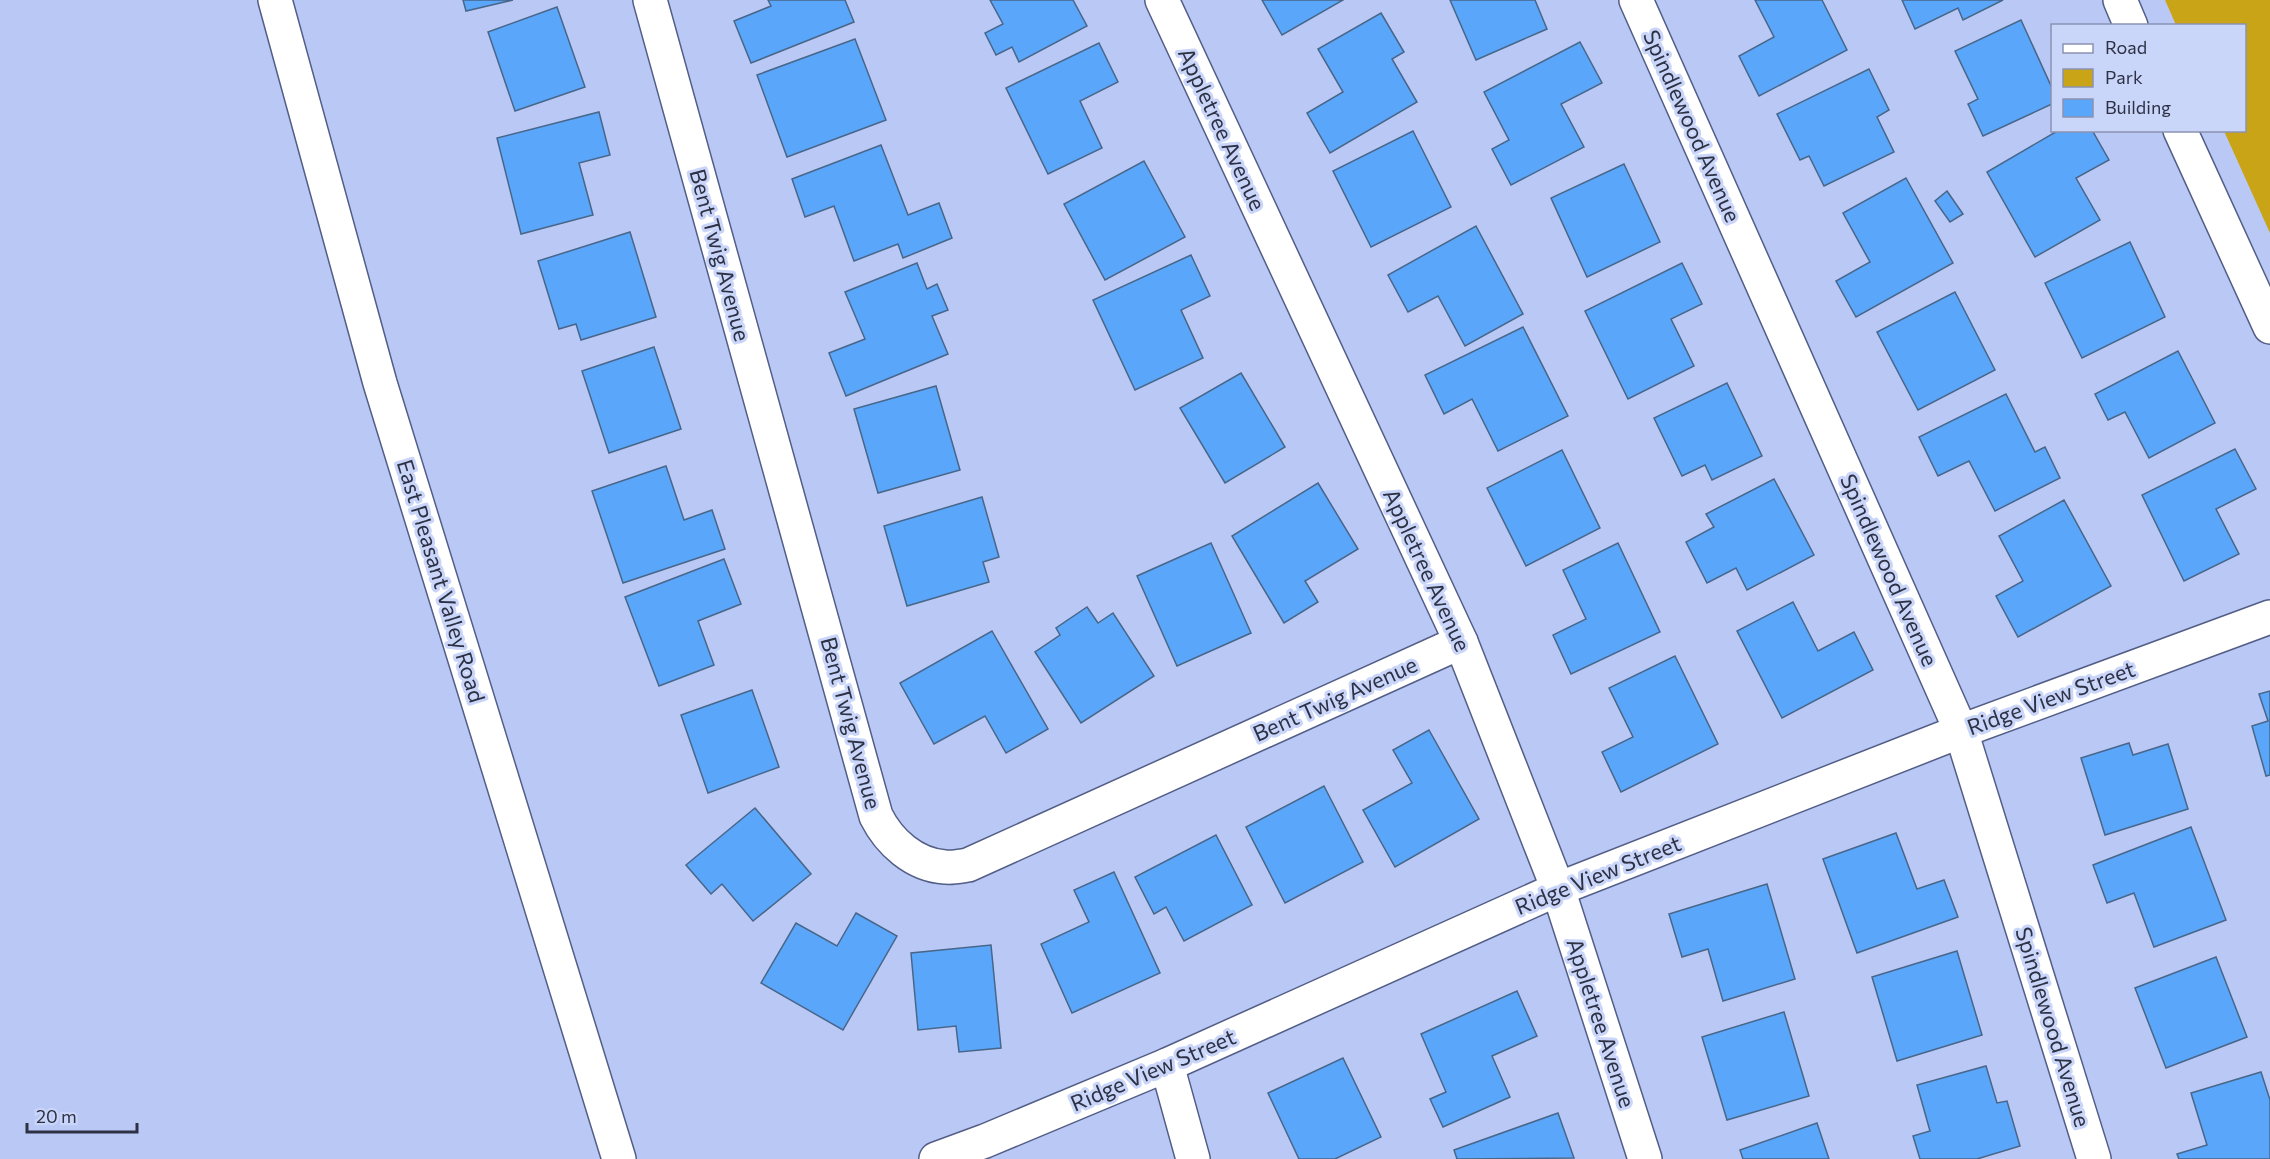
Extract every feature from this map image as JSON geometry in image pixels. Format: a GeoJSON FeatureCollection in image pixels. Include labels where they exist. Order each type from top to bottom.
{"type":"FeatureCollection","features":[{"type":"Feature","properties":{"kind":"street","name":"East Pleasant Valley Road"},"geometry":{"type":"LineString","coordinates":[[275,0],[380,383],[618,1159]]}},
{"type":"Feature","properties":{"kind":"street","name":"Bent Twig Avenue"},"geometry":{"type":"LineString","coordinates":[[650,0],[876,816],[883,829],[899,848],[920,861],[944,867],[968,865],[1461,642]]}},
{"type":"Feature","properties":{"kind":"street","name":"Appletree Avenue"},"geometry":{"type":"LineString","coordinates":[[1162,0],[1461,642],[1558,889],[1645,1159]]}},
{"type":"Feature","properties":{"kind":"street","name":"Spindlewood Avenue"},"geometry":{"type":"LineString","coordinates":[[1636,0],[1960,731],[2094,1159]]}},
{"type":"Feature","properties":{"kind":"street"},"geometry":{"type":"LineString","coordinates":[[2120,0],[2131,24]]}},
{"type":"Feature","properties":{"kind":"street"},"geometry":{"type":"LineString","coordinates":[[2181,132],[2270,327]]}},
{"type":"Feature","properties":{"kind":"street","name":"Ridge View Street"},"geometry":{"type":"LineString","coordinates":[[936,1159],[996,1137],[1167,1065],[1558,889],[1960,731],[2270,617]]}},
{"type":"Feature","properties":{"kind":"street"},"geometry":{"type":"LineString","coordinates":[[1167,1065],[1193,1159]]}},
{"type":"Feature","properties":{"kind":"green space"},"geometry":{"type":"Polygon","coordinates":[[[2165,0],[2270,0],[2270,233],[2224,132],[2246,132],[2246,24],[2176,24],[2165,0]]]}},
{"type":"Feature","properties":{"kind":"building"},"geometry":{"type":"Polygon","coordinates":[[[463,0],[513,0],[466,11],[463,0]]]}},
{"type":"Feature","properties":{"kind":"building"},"geometry":{"type":"Polygon","coordinates":[[[768,0],[845,0],[854,22],[751,63],[734,21],[771,6],[768,0]]]}},
{"type":"Feature","properties":{"kind":"building"},"geometry":{"type":"Polygon","coordinates":[[[990,0],[1073,0],[1087,26],[1019,62],[1012,47],[996,55],[985,33],[1003,24],[990,0]]]}},
{"type":"Feature","properties":{"kind":"building"},"geometry":{"type":"Polygon","coordinates":[[[1262,0],[1343,0],[1282,35],[1262,0]]]}},
{"type":"Feature","properties":{"kind":"building"},"geometry":{"type":"Polygon","coordinates":[[[1450,0],[1535,0],[1547,29],[1476,60],[1450,0]]]}},
{"type":"Feature","properties":{"kind":"building"},"geometry":{"type":"Polygon","coordinates":[[[1755,0],[1822,0],[1847,50],[1759,96],[1739,56],[1774,37],[1755,0]]]}},
{"type":"Feature","properties":{"kind":"building"},"geometry":{"type":"Polygon","coordinates":[[[1902,0],[2003,0],[1963,20],[1958,8],[1915,29],[1902,0]]]}},
{"type":"Feature","properties":{"kind":"building"},"geometry":{"type":"Polygon","coordinates":[[[557,7],[585,87],[515,111],[488,32],[557,7]]]}},
{"type":"Feature","properties":{"kind":"building"},"geometry":{"type":"Polygon","coordinates":[[[1381,13],[1404,52],[1392,59],[1417,102],[1330,153],[1307,113],[1343,92],[1318,49],[1381,13]]]}},
{"type":"Feature","properties":{"kind":"building"},"geometry":{"type":"Polygon","coordinates":[[[2021,20],[2051,86],[2051,104],[1983,136],[1968,104],[1978,99],[1955,51],[2021,20]]]}},
{"type":"Feature","properties":{"kind":"building"},"geometry":{"type":"Polygon","coordinates":[[[855,39],[886,120],[787,157],[757,75],[855,39]]]}},
{"type":"Feature","properties":{"kind":"building"},"geometry":{"type":"Polygon","coordinates":[[[1580,42],[1602,83],[1561,104],[1584,147],[1511,185],[1492,149],[1509,140],[1484,92],[1580,42]]]}},
{"type":"Feature","properties":{"kind":"building"},"geometry":{"type":"Polygon","coordinates":[[[1099,43],[1118,82],[1080,101],[1102,148],[1048,174],[1006,88],[1099,43]]]}},
{"type":"Feature","properties":{"kind":"building"},"geometry":{"type":"Polygon","coordinates":[[[1869,69],[1889,110],[1877,117],[1894,152],[1824,186],[1809,156],[1800,160],[1777,114],[1869,69]]]}},
{"type":"Feature","properties":{"kind":"building"},"geometry":{"type":"Polygon","coordinates":[[[599,112],[610,155],[579,163],[593,215],[521,234],[497,138],[599,112]]]}},
{"type":"Feature","properties":{"kind":"building"},"geometry":{"type":"Polygon","coordinates":[[[1413,131],[1451,207],[1371,247],[1333,171],[1413,131]]]}},
{"type":"Feature","properties":{"kind":"building"},"geometry":{"type":"Polygon","coordinates":[[[2056,132],[2093,132],[2109,160],[2076,178],[2100,220],[2035,257],[1987,172],[2056,132]]]}},
{"type":"Feature","properties":{"kind":"building"},"geometry":{"type":"Polygon","coordinates":[[[881,145],[908,215],[939,203],[952,238],[903,258],[898,244],[854,261],[834,206],[805,217],[792,179],[881,145]]]}},
{"type":"Feature","properties":{"kind":"building"},"geometry":{"type":"Polygon","coordinates":[[[1144,161],[1185,237],[1105,280],[1064,204],[1144,161]]]}},
{"type":"Feature","properties":{"kind":"building"},"geometry":{"type":"Polygon","coordinates":[[[1624,164],[1660,242],[1587,277],[1551,198],[1624,164]]]}},
{"type":"Feature","properties":{"kind":"building"},"geometry":{"type":"Polygon","coordinates":[[[1906,178],[1953,263],[1856,317],[1836,281],[1870,262],[1843,213],[1906,178]]]}},
{"type":"Feature","properties":{"kind":"building"},"geometry":{"type":"Polygon","coordinates":[[[1947,191],[1963,214],[1950,222],[1935,201],[1947,191]]]}},
{"type":"Feature","properties":{"kind":"building"},"geometry":{"type":"Polygon","coordinates":[[[1476,226],[1523,314],[1465,346],[1438,296],[1408,312],[1388,275],[1476,226]]]}},
{"type":"Feature","properties":{"kind":"building"},"geometry":{"type":"Polygon","coordinates":[[[630,232],[656,317],[581,340],[576,324],[559,329],[538,261],[630,232]]]}},
{"type":"Feature","properties":{"kind":"building"},"geometry":{"type":"Polygon","coordinates":[[[2130,242],[2165,317],[2082,358],[2045,283],[2130,242]]]}},
{"type":"Feature","properties":{"kind":"building"},"geometry":{"type":"Polygon","coordinates":[[[1191,255],[1210,296],[1181,310],[1203,358],[1135,390],[1093,300],[1191,255]]]}},
{"type":"Feature","properties":{"kind":"building"},"geometry":{"type":"Polygon","coordinates":[[[917,263],[927,289],[937,284],[948,310],[932,316],[948,354],[846,396],[829,353],[865,339],[845,292],[917,263]]]}},
{"type":"Feature","properties":{"kind":"building"},"geometry":{"type":"Polygon","coordinates":[[[1682,263],[1702,304],[1671,319],[1694,366],[1628,399],[1585,311],[1682,263]]]}},
{"type":"Feature","properties":{"kind":"building"},"geometry":{"type":"Polygon","coordinates":[[[1955,292],[1995,370],[1918,410],[1877,332],[1955,292]]]}},
{"type":"Feature","properties":{"kind":"building"},"geometry":{"type":"Polygon","coordinates":[[[1523,327],[1568,416],[1498,451],[1472,399],[1444,414],[1425,375],[1523,327]]]}},
{"type":"Feature","properties":{"kind":"building"},"geometry":{"type":"Polygon","coordinates":[[[654,347],[681,429],[609,453],[582,371],[654,347]]]}},
{"type":"Feature","properties":{"kind":"building"},"geometry":{"type":"Polygon","coordinates":[[[2178,351],[2215,423],[2149,458],[2125,412],[2108,420],[2095,394],[2178,351]]]}},
{"type":"Feature","properties":{"kind":"building"},"geometry":{"type":"Polygon","coordinates":[[[1241,373],[1285,447],[1225,483],[1180,408],[1241,373]]]}},
{"type":"Feature","properties":{"kind":"building"},"geometry":{"type":"Polygon","coordinates":[[[1727,383],[1762,456],[1712,480],[1705,465],[1682,476],[1654,418],[1727,383]]]}},
{"type":"Feature","properties":{"kind":"building"},"geometry":{"type":"Polygon","coordinates":[[[936,386],[960,470],[878,493],[854,409],[936,386]]]}},
{"type":"Feature","properties":{"kind":"building"},"geometry":{"type":"Polygon","coordinates":[[[2006,394],[2035,452],[2045,447],[2060,478],[1995,511],[1969,461],[1938,476],[1919,437],[2006,394]]]}},
{"type":"Feature","properties":{"kind":"building"},"geometry":{"type":"Polygon","coordinates":[[[2235,449],[2256,489],[2216,509],[2239,554],[2184,581],[2142,495],[2235,449]]]}},
{"type":"Feature","properties":{"kind":"building"},"geometry":{"type":"Polygon","coordinates":[[[1562,450],[1600,528],[1526,566],[1487,488],[1562,450]]]}},
{"type":"Feature","properties":{"kind":"building"},"geometry":{"type":"Polygon","coordinates":[[[666,466],[684,520],[712,510],[725,549],[623,583],[592,491],[666,466]]]}},
{"type":"Feature","properties":{"kind":"building"},"geometry":{"type":"Polygon","coordinates":[[[1774,479],[1814,555],[1747,590],[1736,568],[1707,583],[1686,542],[1714,527],[1706,514],[1774,479]]]}},
{"type":"Feature","properties":{"kind":"building"},"geometry":{"type":"Polygon","coordinates":[[[1318,483],[1358,549],[1305,581],[1318,602],[1284,623],[1232,536],[1318,483]]]}},
{"type":"Feature","properties":{"kind":"building"},"geometry":{"type":"Polygon","coordinates":[[[982,497],[999,557],[983,562],[989,582],[907,606],[884,526],[982,497]]]}},
{"type":"Feature","properties":{"kind":"building"},"geometry":{"type":"Polygon","coordinates":[[[2064,500],[2111,586],[2018,637],[1996,596],[2023,581],[1999,536],[2064,500]]]}},
{"type":"Feature","properties":{"kind":"building"},"geometry":{"type":"Polygon","coordinates":[[[1211,543],[1251,633],[1177,666],[1137,576],[1211,543]]]}},
{"type":"Feature","properties":{"kind":"building"},"geometry":{"type":"Polygon","coordinates":[[[1618,543],[1660,632],[1571,674],[1553,635],[1586,619],[1563,570],[1618,543]]]}},
{"type":"Feature","properties":{"kind":"building"},"geometry":{"type":"Polygon","coordinates":[[[724,559],[741,604],[698,621],[714,665],[659,686],[625,597],[724,559]]]}},
{"type":"Feature","properties":{"kind":"building"},"geometry":{"type":"Polygon","coordinates":[[[1793,602],[1818,651],[1854,632],[1873,670],[1782,718],[1737,631],[1793,602]]]}},
{"type":"Feature","properties":{"kind":"building"},"geometry":{"type":"Polygon","coordinates":[[[1087,607],[1098,623],[1113,613],[1154,676],[1081,723],[1035,652],[1060,635],[1056,628],[1087,607]]]}},
{"type":"Feature","properties":{"kind":"building"},"geometry":{"type":"Polygon","coordinates":[[[992,631],[1048,729],[1006,753],[985,716],[934,744],[900,683],[992,631]]]}},
{"type":"Feature","properties":{"kind":"building"},"geometry":{"type":"Polygon","coordinates":[[[1675,656],[1718,744],[1621,792],[1602,752],[1633,737],[1609,688],[1675,656]]]}},
{"type":"Feature","properties":{"kind":"building"},"geometry":{"type":"Polygon","coordinates":[[[752,690],[779,767],[708,793],[681,715],[752,690]]]}},
{"type":"Feature","properties":{"kind":"building"},"geometry":{"type":"Polygon","coordinates":[[[2270,691],[2270,775],[2266,776],[2252,726],[2268,721],[2259,694],[2270,691]]]}},
{"type":"Feature","properties":{"kind":"building"},"geometry":{"type":"Polygon","coordinates":[[[1429,730],[1479,819],[1395,867],[1363,810],[1412,783],[1393,750],[1429,730]]]}},
{"type":"Feature","properties":{"kind":"building"},"geometry":{"type":"Polygon","coordinates":[[[2129,743],[2133,755],[2168,744],[2188,809],[2105,835],[2081,758],[2129,743]]]}},
{"type":"Feature","properties":{"kind":"building"},"geometry":{"type":"Polygon","coordinates":[[[1324,786],[1363,862],[1285,903],[1246,827],[1324,786]]]}},
{"type":"Feature","properties":{"kind":"building"},"geometry":{"type":"Polygon","coordinates":[[[755,808],[811,874],[753,921],[722,884],[711,894],[686,865],[755,808]]]}},
{"type":"Feature","properties":{"kind":"building"},"geometry":{"type":"Polygon","coordinates":[[[2191,827],[2226,920],[2154,947],[2134,893],[2107,903],[2093,865],[2191,827]]]}},
{"type":"Feature","properties":{"kind":"building"},"geometry":{"type":"Polygon","coordinates":[[[1896,833],[1917,889],[1944,880],[1958,917],[1857,953],[1823,859],[1896,833]]]}},
{"type":"Feature","properties":{"kind":"building"},"geometry":{"type":"Polygon","coordinates":[[[1216,835],[1252,905],[1184,941],[1166,907],[1154,914],[1135,877],[1216,835]]]}},
{"type":"Feature","properties":{"kind":"building"},"geometry":{"type":"Polygon","coordinates":[[[1114,872],[1160,973],[1072,1013],[1041,944],[1089,922],[1074,890],[1114,872]]]}},
{"type":"Feature","properties":{"kind":"building"},"geometry":{"type":"Polygon","coordinates":[[[1767,884],[1795,979],[1723,1001],[1708,949],[1682,957],[1669,914],[1767,884]]]}},
{"type":"Feature","properties":{"kind":"building"},"geometry":{"type":"Polygon","coordinates":[[[856,913],[897,936],[843,1030],[761,983],[796,923],[837,946],[856,913]]]}},
{"type":"Feature","properties":{"kind":"building"},"geometry":{"type":"Polygon","coordinates":[[[991,945],[1001,1048],[959,1052],[956,1026],[918,1030],[911,953],[991,945]]]}},
{"type":"Feature","properties":{"kind":"building"},"geometry":{"type":"Polygon","coordinates":[[[1957,951],[1982,1035],[1897,1061],[1872,977],[1957,951]]]}},
{"type":"Feature","properties":{"kind":"building"},"geometry":{"type":"Polygon","coordinates":[[[2216,957],[2247,1037],[2166,1068],[2135,988],[2216,957]]]}},
{"type":"Feature","properties":{"kind":"building"},"geometry":{"type":"Polygon","coordinates":[[[1517,991],[1537,1036],[1492,1056],[1510,1097],[1443,1127],[1430,1099],[1446,1092],[1421,1034],[1517,991]]]}},
{"type":"Feature","properties":{"kind":"building"},"geometry":{"type":"Polygon","coordinates":[[[1784,1012],[1809,1096],[1727,1120],[1702,1037],[1784,1012]]]}},
{"type":"Feature","properties":{"kind":"building"},"geometry":{"type":"Polygon","coordinates":[[[1343,1058],[1381,1137],[1335,1159],[1299,1159],[1268,1093],[1343,1058]]]}},
{"type":"Feature","properties":{"kind":"building"},"geometry":{"type":"Polygon","coordinates":[[[1986,1066],[1997,1103],[2007,1101],[2020,1146],[1977,1159],[1920,1159],[1913,1136],[1930,1131],[1917,1085],[1986,1066]]]}},
{"type":"Feature","properties":{"kind":"building"},"geometry":{"type":"Polygon","coordinates":[[[2261,1072],[2270,1100],[2270,1159],[2179,1159],[2177,1154],[2207,1145],[2191,1093],[2261,1072]]]}},
{"type":"Feature","properties":{"kind":"building"},"geometry":{"type":"Polygon","coordinates":[[[1558,1113],[1574,1158],[1457,1159],[1454,1150],[1558,1113]]]}},
{"type":"Feature","properties":{"kind":"building"},"geometry":{"type":"Polygon","coordinates":[[[1817,1123],[1829,1159],[1743,1159],[1740,1150],[1817,1123]]]}}]}
